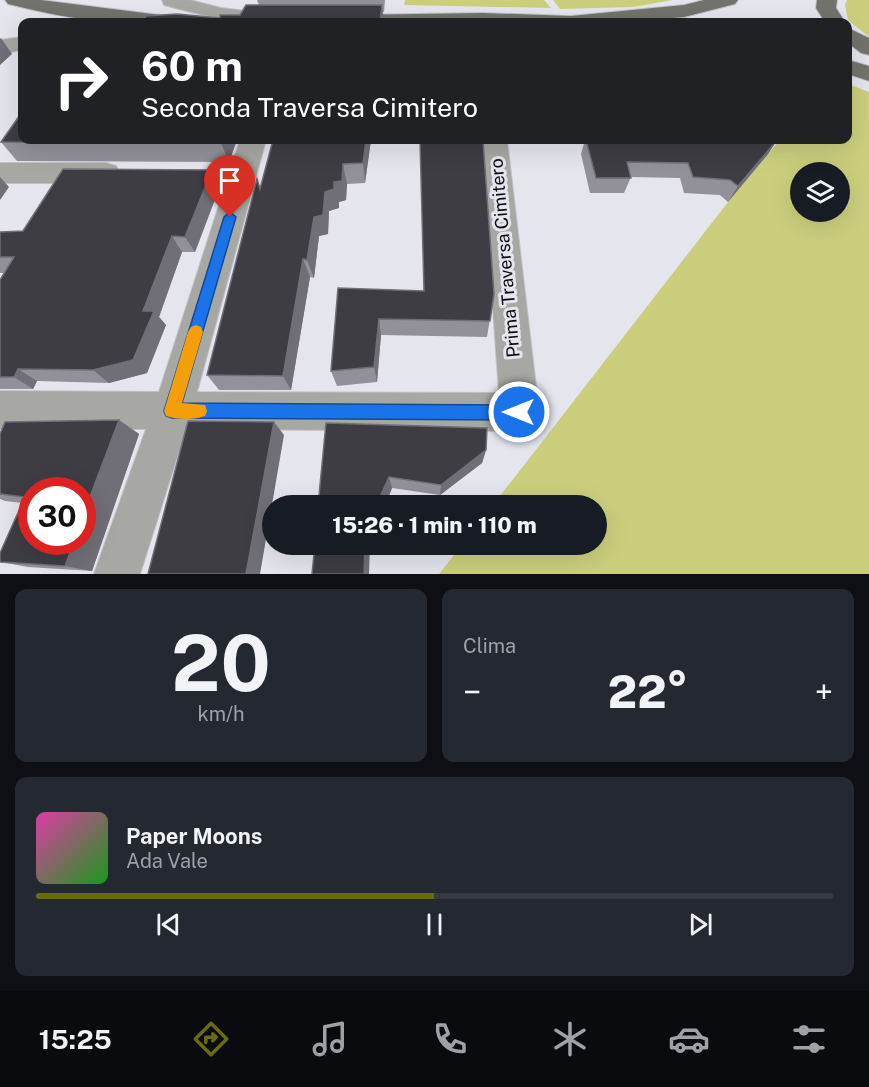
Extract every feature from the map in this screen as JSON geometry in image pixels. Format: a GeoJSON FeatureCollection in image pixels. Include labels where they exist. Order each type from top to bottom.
{"type":"FeatureCollection","features":[{"type":"Feature","properties":{"kind":"main road"},"geometry":{"type":"LineString","coordinates":[[15,0],[57,10],[132,18]]}},
{"type":"Feature","properties":{"kind":"main road"},"geometry":{"type":"LineString","coordinates":[[616,18],[663,14],[728,0]]}},
{"type":"Feature","properties":{"kind":"main road"},"geometry":{"type":"LineString","coordinates":[[827,0],[826,8],[832,18]]}},
{"type":"Feature","properties":{"kind":"main road"},"geometry":{"type":"LineString","coordinates":[[852,37],[869,48]]}},
{"type":"Feature","properties":{"kind":"main road"},"geometry":{"type":"LineString","coordinates":[[852,68],[869,74]]}},
{"type":"Feature","properties":{"kind":"street"},"geometry":{"type":"LineString","coordinates":[[169,18],[170,1],[220,14],[254,18]]}},
{"type":"Feature","properties":{"kind":"street"},"geometry":{"type":"LineString","coordinates":[[0,47],[18,45]]}},
{"type":"Feature","properties":{"kind":"street"},"geometry":{"type":"LineString","coordinates":[[117,574],[172,411],[232,174],[251,144]]}},
{"type":"Feature","properties":{"kind":"street","name":"Prima Traversa Cimitero"},"geometry":{"type":"LineString","coordinates":[[172,411],[519,412],[494,144]]}},
{"type":"Feature","properties":{"kind":"street"},"geometry":{"type":"LineString","coordinates":[[0,173],[128,173]]}},
{"type":"Feature","properties":{"kind":"street"},"geometry":{"type":"LineString","coordinates":[[0,410],[172,411]]}},
{"type":"Feature","properties":{"kind":"green space"},"geometry":{"type":"Polygon","coordinates":[[[405,0],[544,0],[551,8],[404,5],[405,0]]]}},
{"type":"Feature","properties":{"kind":"green space"},"geometry":{"type":"Polygon","coordinates":[[[553,0],[673,0],[633,7],[560,9],[553,0]]]}},
{"type":"Feature","properties":{"kind":"green space"},"geometry":{"type":"Polygon","coordinates":[[[847,0],[869,0],[869,37],[852,23],[852,18],[848,18],[845,5],[847,0]]]}},
{"type":"Feature","properties":{"kind":"green space"},"geometry":{"type":"Polygon","coordinates":[[[852,86],[869,92],[869,574],[439,574],[454,555],[607,555],[607,495],[501,495],[728,202],[777,144],[852,144],[852,86]]]}},
{"type":"Feature","properties":{"kind":"building"},"geometry":{"type":"Polygon","coordinates":[[[246,5],[382,5],[380,18],[220,18],[220,15],[240,15],[246,5]]]}},
{"type":"Feature","properties":{"kind":"building"},"geometry":{"type":"Polygon","coordinates":[[[177,14],[220,18],[145,18],[146,16],[177,14]]]}},
{"type":"Feature","properties":{"kind":"building"},"geometry":{"type":"Polygon","coordinates":[[[18,118],[18,142],[1,142],[18,118]]]}},
{"type":"Feature","properties":{"kind":"building"},"geometry":{"type":"Polygon","coordinates":[[[272,144],[365,144],[363,163],[343,164],[342,181],[334,182],[334,189],[325,192],[323,215],[314,217],[307,260],[303,259],[283,376],[207,375],[257,179],[260,189],[272,144]]]}},
{"type":"Feature","properties":{"kind":"building"},"geometry":{"type":"Polygon","coordinates":[[[420,144],[483,144],[494,294],[490,321],[379,319],[374,367],[331,371],[338,288],[424,291],[420,144]]]}},
{"type":"Feature","properties":{"kind":"building"},"geometry":{"type":"Polygon","coordinates":[[[587,144],[774,144],[738,186],[730,180],[693,177],[688,163],[627,162],[631,178],[596,178],[587,144]]]}},
{"type":"Feature","properties":{"kind":"building"},"geometry":{"type":"Polygon","coordinates":[[[63,169],[212,170],[185,237],[172,236],[143,311],[154,311],[133,360],[93,370],[18,369],[14,377],[0,377],[0,280],[14,257],[0,257],[0,232],[23,231],[63,169]]]}},
{"type":"Feature","properties":{"kind":"building"},"geometry":{"type":"Polygon","coordinates":[[[119,420],[96,481],[96,477],[18,477],[18,496],[0,494],[0,434],[5,422],[119,420]]]}},
{"type":"Feature","properties":{"kind":"building"},"geometry":{"type":"Polygon","coordinates":[[[188,421],[274,422],[246,574],[148,574],[188,421]]]}},
{"type":"Feature","properties":{"kind":"building"},"geometry":{"type":"Polygon","coordinates":[[[326,423],[487,428],[486,450],[441,485],[389,477],[381,495],[319,495],[326,423]]]}},
{"type":"Feature","properties":{"kind":"building"},"geometry":{"type":"Polygon","coordinates":[[[18,513],[18,555],[69,555],[65,566],[0,562],[0,553],[18,513]]]}},
{"type":"Feature","properties":{"kind":"building"},"geometry":{"type":"Polygon","coordinates":[[[314,555],[365,555],[364,574],[312,574],[314,555]]]}},
{"type":"Feature","properties":{"kind":"slow traffic"},"geometry":{"type":"LineString","coordinates":[[196,332],[172,411],[199,411]]}},
{"type":"Feature","properties":{"kind":"route"},"geometry":{"type":"LineString","coordinates":[[230,217],[172,411],[519,412]]}}]}
